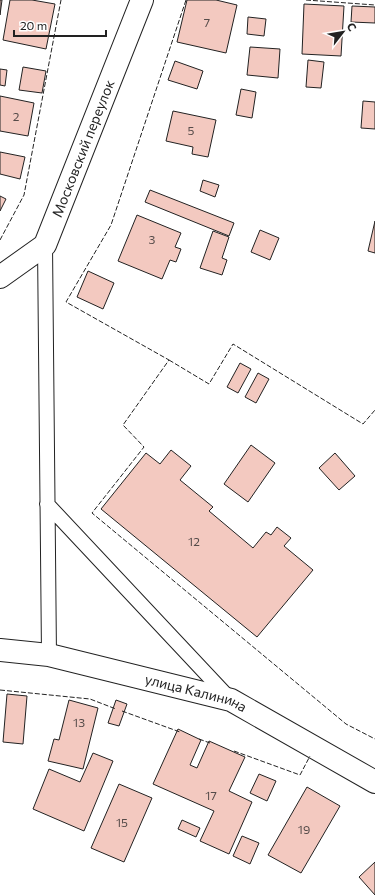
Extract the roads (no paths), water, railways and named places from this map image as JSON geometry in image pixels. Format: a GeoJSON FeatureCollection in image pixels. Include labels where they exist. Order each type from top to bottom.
{"type":"FeatureCollection","features":[{"type":"Feature","properties":{"kind":"street","name":"Московский переулок"},"geometry":{"type":"LineString","coordinates":[[45,245],[142,0]]}},
{"type":"Feature","properties":{"kind":"street"},"geometry":{"type":"LineString","coordinates":[[0,277],[45,245]]}},
{"type":"Feature","properties":{"kind":"street","name":"улица Калинина"},"geometry":{"type":"LineString","coordinates":[[0,650],[48,655],[231,700],[375,782]]}},
{"type":"Feature","properties":{"kind":"lane"},"geometry":{"type":"LineString","coordinates":[[45,245],[48,655]]}},
{"type":"Feature","properties":{"kind":"lane"},"geometry":{"type":"LineString","coordinates":[[47,504],[231,700]]}}]}
